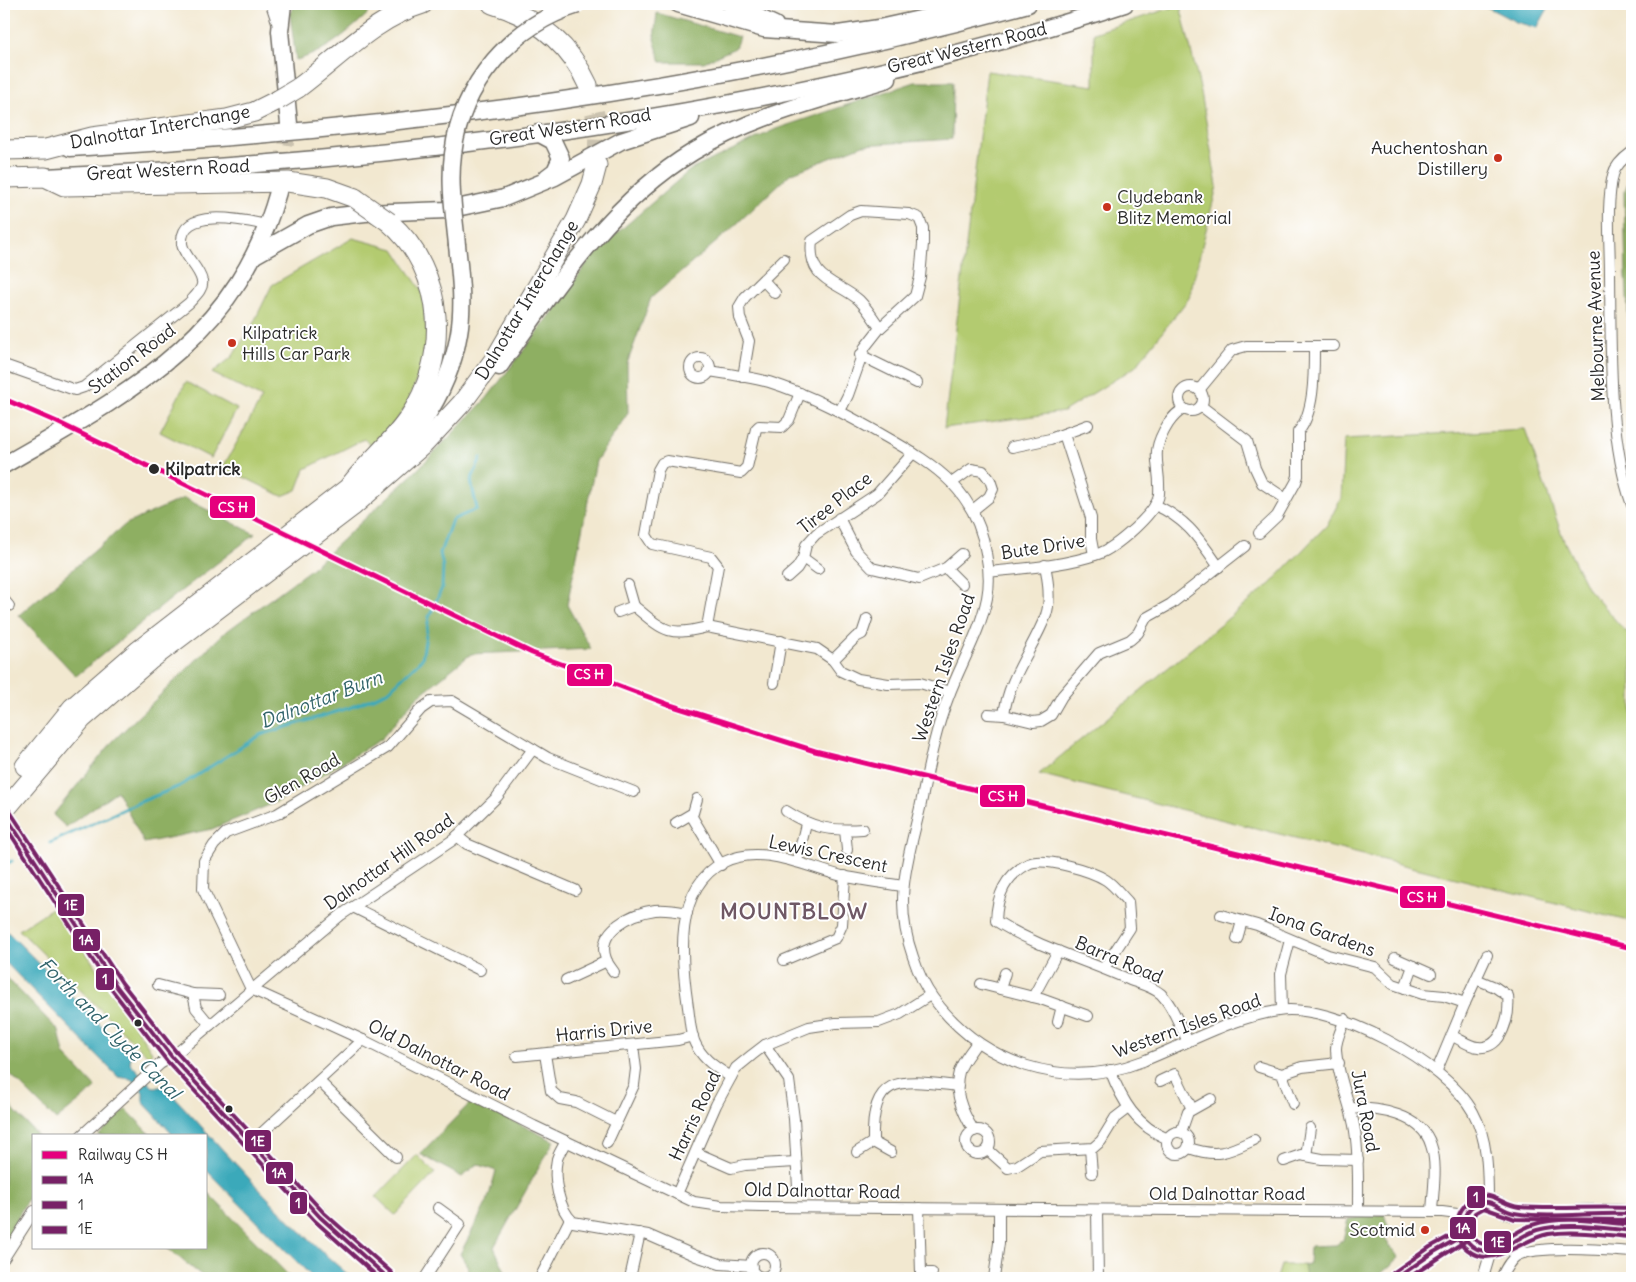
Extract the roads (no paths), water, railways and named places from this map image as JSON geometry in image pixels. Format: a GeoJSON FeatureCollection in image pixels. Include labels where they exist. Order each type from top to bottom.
{"type":"FeatureCollection","features":[{"type":"Feature","properties":{"kind":"highway","name":"Dalnottar Interchange"},"geometry":{"type":"LineString","coordinates":[[46,149],[92,137],[226,119],[254,112],[298,88],[377,25],[401,12],[423,4]]}},
{"type":"Feature","properties":{"kind":"highway"},"geometry":{"type":"LineString","coordinates":[[492,4],[509,9],[542,26],[570,53],[588,85]]}},
{"type":"Feature","properties":{"kind":"highway","name":"Great Western Road"},"geometry":{"type":"LineString","coordinates":[[4,150],[46,149]]}},
{"type":"Feature","properties":{"kind":"highway","name":"Dalnottar Interchange"},"geometry":{"type":"LineString","coordinates":[[4,812],[82,719],[149,661],[352,507],[425,442],[462,402],[496,357],[576,220],[592,184],[597,165]]}},
{"type":"Feature","properties":{"kind":"highway"},"geometry":{"type":"LineString","coordinates":[[4,792],[72,708],[197,604],[348,488],[358,474],[390,442],[410,416],[423,393],[435,356],[438,324],[433,291],[413,249],[389,222],[355,198],[327,188],[300,183],[64,186],[45,177]]}},
{"type":"Feature","properties":{"kind":"highway","name":"Great Western Road"},"geometry":{"type":"LineString","coordinates":[[4,178],[45,177]]}},
{"type":"Feature","properties":{"kind":"main road"},"geometry":{"type":"LineString","coordinates":[[283,4],[280,31],[289,124]]}},
{"type":"Feature","properties":{"kind":"main road"},"geometry":{"type":"LineString","coordinates":[[348,488],[368,478],[407,442],[425,419],[441,391],[451,364],[460,328],[461,296],[452,192],[453,153],[461,121],[473,93],[497,58],[518,36],[542,20],[580,4]]}},
{"type":"Feature","properties":{"kind":"main road"},"geometry":{"type":"LineString","coordinates":[[678,4],[764,29],[779,28],[807,33],[858,32],[988,4]]}},
{"type":"Feature","properties":{"kind":"main road"},"geometry":{"type":"LineString","coordinates":[[730,4],[768,20],[779,28]]}},
{"type":"Feature","properties":{"kind":"main road","name":"Great Western Road"},"geometry":{"type":"LineString","coordinates":[[46,149],[177,142],[343,128],[604,95],[840,52],[1028,4]]}},
{"type":"Feature","properties":{"kind":"main road","name":"Great Western Road"},"geometry":{"type":"LineString","coordinates":[[45,177],[275,164],[538,133],[770,95],[927,60],[1125,4]]}},
{"type":"Feature","properties":{"kind":"main road"},"geometry":{"type":"LineString","coordinates":[[352,507],[369,498],[392,480],[448,430],[470,405],[602,229],[663,172],[693,152],[740,128],[796,107],[902,74],[927,60]]}},
{"type":"Feature","properties":{"kind":"main road"},"geometry":{"type":"LineString","coordinates":[[255,255],[294,232],[331,217],[432,212],[476,205],[504,198],[541,181],[555,177],[635,135],[770,95]]}},
{"type":"Feature","properties":{"kind":"main road"},"geometry":{"type":"LineString","coordinates":[[538,133],[552,141],[562,158],[555,171],[541,181]]}},
{"type":"Feature","properties":{"kind":"main road","name":"Station Road"},"geometry":{"type":"LineString","coordinates":[[4,465],[88,415],[168,361],[215,316],[243,277],[255,255],[270,219],[278,192]]}},
{"type":"Feature","properties":{"kind":"main road"},"geometry":{"type":"LineString","coordinates":[[270,219],[294,232]]}},
{"type":"Feature","properties":{"kind":"main road"},"geometry":{"type":"LineString","coordinates":[[4,812],[165,1061],[252,1142],[320,1217],[388,1278]]}},
{"type":"Feature","properties":{"kind":"main road"},"geometry":{"type":"LineString","coordinates":[[1632,1214],[1515,1213],[1497,1204],[1488,1202],[1475,1205],[1465,1215],[1462,1225],[1464,1235],[1473,1247],[1482,1251],[1498,1248],[1527,1233],[1544,1228],[1632,1231]]}},
{"type":"Feature","properties":{"kind":"main road"},"geometry":{"type":"LineString","coordinates":[[1498,1248],[1510,1237],[1512,1228],[1511,1218],[1506,1209]]}},
{"type":"Feature","properties":{"kind":"main road"},"geometry":{"type":"LineString","coordinates":[[1398,1278],[1434,1252],[1464,1235]]}},
{"type":"Feature","properties":{"kind":"street"},"geometry":{"type":"LineString","coordinates":[[271,4],[280,31]]}},
{"type":"Feature","properties":{"kind":"street","name":"Melbourne Avenue"},"geometry":{"type":"LineString","coordinates":[[1632,152],[1626,156],[1613,173],[1609,222],[1612,357],[1618,444],[1624,483],[1632,505]]}},
{"type":"Feature","properties":{"kind":"street"},"geometry":{"type":"LineString","coordinates":[[840,412],[848,395],[860,355],[880,328],[915,296],[920,277],[923,228],[919,218],[909,214],[870,210],[850,215],[812,241],[811,249],[816,269],[836,287],[858,300],[880,328]]}},
{"type":"Feature","properties":{"kind":"street"},"geometry":{"type":"LineString","coordinates":[[4,365],[75,390],[84,387],[190,304],[201,289],[202,282],[184,250],[182,242],[184,234],[189,227],[198,221],[211,218],[270,219]]}},
{"type":"Feature","properties":{"kind":"street"},"geometry":{"type":"LineString","coordinates":[[743,377],[749,341],[740,318],[739,308],[745,297],[784,259]]}},
{"type":"Feature","properties":{"kind":"street"},"geometry":{"type":"LineString","coordinates":[[763,280],[775,292]]}},
{"type":"Feature","properties":{"kind":"street"},"geometry":{"type":"LineString","coordinates":[[1199,390],[1232,350],[1246,346],[1334,346]]}},
{"type":"Feature","properties":{"kind":"street"},"geometry":{"type":"LineString","coordinates":[[1259,533],[1277,516],[1298,476],[1298,432],[1305,425],[1314,388],[1314,346]]}},
{"type":"Feature","properties":{"kind":"street"},"geometry":{"type":"LineString","coordinates":[[860,355],[916,383]]}},
{"type":"Feature","properties":{"kind":"street","name":"Western Isles Road"},"geometry":{"type":"LineString","coordinates":[[709,371],[768,382],[800,393],[840,412],[913,453],[953,482],[963,493],[973,510],[985,542],[989,572],[987,600],[975,636],[934,734],[902,886],[904,928],[918,972],[930,995],[957,1026],[977,1042],[1020,1066],[1047,1072],[1070,1074],[1110,1070],[1139,1063],[1244,1019],[1282,1010],[1345,1020],[1437,1070],[1462,1095],[1478,1126],[1488,1173],[1488,1202]]}},
{"type":"Feature","properties":{"kind":"street"},"geometry":{"type":"LineString","coordinates":[[1184,409],[1180,403],[1182,392],[1188,387],[1199,390],[1204,399],[1201,406],[1195,410],[1184,409],[1173,417],[1157,445],[1155,459],[1159,495],[1155,505],[1181,519],[1192,529],[1219,566]]}},
{"type":"Feature","properties":{"kind":"street"},"geometry":{"type":"LineString","coordinates":[[707,627],[718,566],[715,560],[711,556],[652,544],[646,536],[658,470],[662,463],[667,461],[736,474],[746,471],[756,429],[760,426],[782,427],[789,420],[800,393]]}},
{"type":"Feature","properties":{"kind":"street"},"geometry":{"type":"LineString","coordinates":[[1201,406],[1247,441],[1255,468],[1262,483],[1286,500]]}},
{"type":"Feature","properties":{"kind":"street"},"geometry":{"type":"LineString","coordinates":[[1012,447],[1064,434],[1088,425]]}},
{"type":"Feature","properties":{"kind":"street"},"geometry":{"type":"LineString","coordinates":[[1064,434],[1091,518],[1091,539],[1094,555]]}},
{"type":"Feature","properties":{"kind":"street","name":"Tiree Place"},"geometry":{"type":"LineString","coordinates":[[788,576],[803,558],[806,545],[816,534],[877,494],[913,453]]}},
{"type":"Feature","properties":{"kind":"street"},"geometry":{"type":"LineString","coordinates":[[953,482],[971,469],[983,471],[990,480],[992,489],[989,497],[973,510]]}},
{"type":"Feature","properties":{"kind":"street","name":"Bute Drive"},"geometry":{"type":"LineString","coordinates":[[989,572],[1045,565],[1094,555],[1114,546],[1155,505]]}},
{"type":"Feature","properties":{"kind":"street"},"geometry":{"type":"LineString","coordinates":[[839,518],[856,551],[872,568],[919,578],[946,568],[962,554]]}},
{"type":"Feature","properties":{"kind":"street"},"geometry":{"type":"LineString","coordinates":[[988,714],[1004,715],[1033,722],[1046,718],[1100,653],[1130,640],[1138,633],[1146,618],[1161,612],[1245,546]]}},
{"type":"Feature","properties":{"kind":"street","name":"Tiree Place"},"geometry":{"type":"LineString","coordinates":[[803,558],[818,569]]}},
{"type":"Feature","properties":{"kind":"street"},"geometry":{"type":"LineString","coordinates":[[1004,715],[1006,701],[1012,685],[1046,614],[1048,601],[1045,565]]}},
{"type":"Feature","properties":{"kind":"street"},"geometry":{"type":"LineString","coordinates":[[946,568],[962,584]]}},
{"type":"Feature","properties":{"kind":"street"},"geometry":{"type":"LineString","coordinates":[[628,585],[634,606],[664,630],[681,633],[707,627],[781,641],[817,649],[833,660],[842,671],[858,679],[888,684],[920,683],[950,692]]}},
{"type":"Feature","properties":{"kind":"street"},"geometry":{"type":"LineString","coordinates":[[618,612],[634,606]]}},
{"type":"Feature","properties":{"kind":"street"},"geometry":{"type":"LineString","coordinates":[[833,660],[856,637],[862,634],[868,619]]}},
{"type":"Feature","properties":{"kind":"street"},"geometry":{"type":"LineString","coordinates":[[774,683],[781,641]]}},
{"type":"Feature","properties":{"kind":"street","name":"Glen Road"},"geometry":{"type":"LineString","coordinates":[[251,989],[203,889],[204,861],[214,845],[226,833],[277,814],[388,747],[421,709],[435,701],[452,700],[548,758],[634,792]]}},
{"type":"Feature","properties":{"kind":"street","name":"Dalnottar Hill Road"},"geometry":{"type":"LineString","coordinates":[[83,1134],[165,1061],[353,907],[457,836],[497,797],[533,749]]}},
{"type":"Feature","properties":{"kind":"street"},"geometry":{"type":"LineString","coordinates":[[676,822],[691,815],[697,799]]}},
{"type":"Feature","properties":{"kind":"street"},"geometry":{"type":"LineString","coordinates":[[786,812],[806,824],[822,829],[862,829]]}},
{"type":"Feature","properties":{"kind":"street"},"geometry":{"type":"LineString","coordinates":[[691,815],[720,864]]}},
{"type":"Feature","properties":{"kind":"street"},"geometry":{"type":"LineString","coordinates":[[796,861],[806,824]]}},
{"type":"Feature","properties":{"kind":"street"},"geometry":{"type":"LineString","coordinates":[[844,830],[847,850]]}},
{"type":"Feature","properties":{"kind":"street"},"geometry":{"type":"LineString","coordinates":[[457,836],[467,844],[575,890]]}},
{"type":"Feature","properties":{"kind":"street","name":"Lewis Crescent"},"geometry":{"type":"LineString","coordinates":[[731,1077],[707,1060],[697,1047],[693,1036],[682,958],[683,930],[687,913],[701,882],[720,864],[742,856],[756,856],[796,861],[845,876],[902,886]]}},
{"type":"Feature","properties":{"kind":"street","name":"Barra Road"},"geometry":{"type":"LineString","coordinates":[[1104,968],[1130,928],[1128,902],[1108,881],[1083,870],[1059,863],[1030,862],[1009,879],[997,901],[996,920],[1014,932],[1104,968],[1160,994],[1170,1004],[1188,1041]]}},
{"type":"Feature","properties":{"kind":"street"},"geometry":{"type":"LineString","coordinates":[[784,960],[836,938],[842,925],[845,876]]}},
{"type":"Feature","properties":{"kind":"street"},"geometry":{"type":"LineString","coordinates":[[353,907],[480,970]]}},
{"type":"Feature","properties":{"kind":"street"},"geometry":{"type":"LineString","coordinates":[[614,972],[607,961],[604,944],[609,934],[624,920],[636,914],[656,910],[687,913]]}},
{"type":"Feature","properties":{"kind":"street","name":"Iona Gardens"},"geometry":{"type":"LineString","coordinates":[[1221,915],[1242,921],[1336,958],[1375,967],[1394,984],[1405,988],[1465,1003]]}},
{"type":"Feature","properties":{"kind":"street"},"geometry":{"type":"LineString","coordinates":[[1237,939],[1242,921]]}},
{"type":"Feature","properties":{"kind":"street"},"geometry":{"type":"LineString","coordinates":[[1282,1010],[1281,974],[1290,940]]}},
{"type":"Feature","properties":{"kind":"street"},"geometry":{"type":"LineString","coordinates":[[1033,997],[1058,951]]}},
{"type":"Feature","properties":{"kind":"street"},"geometry":{"type":"LineString","coordinates":[[1437,1070],[1487,955]]}},
{"type":"Feature","properties":{"kind":"street"},"geometry":{"type":"LineString","coordinates":[[1395,958],[1431,974]]}},
{"type":"Feature","properties":{"kind":"street"},"geometry":{"type":"LineString","coordinates":[[566,980],[607,961]]}},
{"type":"Feature","properties":{"kind":"street"},"geometry":{"type":"LineString","coordinates":[[1405,988],[1413,966]]}},
{"type":"Feature","properties":{"kind":"street"},"geometry":{"type":"LineString","coordinates":[[1000,988],[1005,973]]}},
{"type":"Feature","properties":{"kind":"street"},"geometry":{"type":"LineString","coordinates":[[1452,1036],[1478,1048],[1492,1044],[1502,1033],[1510,1009],[1508,996],[1495,987],[1476,979]]}},
{"type":"Feature","properties":{"kind":"street"},"geometry":{"type":"LineString","coordinates":[[981,984],[1033,997],[1088,1016]]}},
{"type":"Feature","properties":{"kind":"street"},"geometry":{"type":"LineString","coordinates":[[158,985],[193,994],[219,995]]}},
{"type":"Feature","properties":{"kind":"street","name":"Old Dalnottar Road"},"geometry":{"type":"LineString","coordinates":[[251,989],[364,1040],[566,1141],[694,1202],[721,1206],[1358,1211],[1437,1212],[1465,1215]]}},
{"type":"Feature","properties":{"kind":"street"},"geometry":{"type":"LineString","coordinates":[[193,994],[196,1008],[210,1025]]}},
{"type":"Feature","properties":{"kind":"street","name":"Harris Road"},"geometry":{"type":"LineString","coordinates":[[677,1194],[697,1153],[716,1105],[736,1068],[765,1045],[809,1027],[836,1023],[879,1022],[900,1014],[930,995]]}},
{"type":"Feature","properties":{"kind":"street"},"geometry":{"type":"LineString","coordinates":[[1058,1022],[1062,1006]]}},
{"type":"Feature","properties":{"kind":"street","name":"Jura Road"},"geometry":{"type":"LineString","coordinates":[[1345,1020],[1336,1048],[1342,1082],[1351,1108],[1358,1160],[1358,1211]]}},
{"type":"Feature","properties":{"kind":"street","name":"Harris Drive"},"geometry":{"type":"LineString","coordinates":[[517,1056],[678,1040],[693,1036]]}},
{"type":"Feature","properties":{"kind":"street"},"geometry":{"type":"LineString","coordinates":[[252,1142],[364,1040]]}},
{"type":"Feature","properties":{"kind":"street"},"geometry":{"type":"LineString","coordinates":[[974,1132],[965,1116],[958,1086],[958,1073],[977,1042]]}},
{"type":"Feature","properties":{"kind":"street"},"geometry":{"type":"LineString","coordinates":[[606,1143],[634,1085],[636,1070],[633,1045]]}},
{"type":"Feature","properties":{"kind":"street"},"geometry":{"type":"LineString","coordinates":[[765,1045],[789,1080],[798,1188]]}},
{"type":"Feature","properties":{"kind":"street"},"geometry":{"type":"LineString","coordinates":[[545,1054],[551,1091],[560,1099],[576,1102],[616,1122]]}},
{"type":"Feature","properties":{"kind":"street"},"geometry":{"type":"LineString","coordinates":[[1259,1067],[1282,1074],[1302,1067],[1339,1063]]}},
{"type":"Feature","properties":{"kind":"street"},"geometry":{"type":"LineString","coordinates":[[1110,1070],[1119,1093],[1142,1125],[1168,1139]]}},
{"type":"Feature","properties":{"kind":"street"},"geometry":{"type":"LineString","coordinates":[[1160,1081],[1175,1074],[1192,1109]]}},
{"type":"Feature","properties":{"kind":"street"},"geometry":{"type":"LineString","coordinates":[[1282,1074],[1293,1104]]}},
{"type":"Feature","properties":{"kind":"street"},"geometry":{"type":"LineString","coordinates":[[319,1081],[396,1157]]}},
{"type":"Feature","properties":{"kind":"street"},"geometry":{"type":"LineString","coordinates":[[873,1142],[872,1118],[876,1102],[882,1093],[907,1081],[958,1086]]}},
{"type":"Feature","properties":{"kind":"street"},"geometry":{"type":"LineString","coordinates":[[1181,1132],[1185,1117],[1192,1109],[1211,1099]]}},
{"type":"Feature","properties":{"kind":"street"},"geometry":{"type":"LineString","coordinates":[[988,1150],[1008,1168],[1017,1166],[1040,1151],[1090,1149],[1101,1142],[1115,1118],[1128,1108]]}},
{"type":"Feature","properties":{"kind":"street"},"geometry":{"type":"LineString","coordinates":[[1351,1108],[1370,1108],[1390,1113],[1419,1127],[1431,1144],[1437,1212]]}},
{"type":"Feature","properties":{"kind":"street"},"geometry":{"type":"LineString","coordinates":[[1306,1156],[1310,1128]]}},
{"type":"Feature","properties":{"kind":"street"},"geometry":{"type":"LineString","coordinates":[[974,1132],[984,1132],[988,1135],[990,1143],[988,1150]]}},
{"type":"Feature","properties":{"kind":"street"},"geometry":{"type":"LineString","coordinates":[[974,1132],[967,1142],[971,1151],[979,1154],[988,1150]]}},
{"type":"Feature","properties":{"kind":"street"},"geometry":{"type":"LineString","coordinates":[[1181,1132],[1172,1134],[1168,1139],[1168,1148],[1173,1154],[1181,1154],[1189,1148]]}},
{"type":"Feature","properties":{"kind":"street"},"geometry":{"type":"LineString","coordinates":[[1181,1132],[1189,1139],[1189,1148]]}},
{"type":"Feature","properties":{"kind":"street"},"geometry":{"type":"LineString","coordinates":[[1189,1148],[1205,1154],[1218,1154],[1254,1140]]}},
{"type":"Feature","properties":{"kind":"street"},"geometry":{"type":"LineString","coordinates":[[566,1141],[557,1158],[556,1173],[561,1204],[570,1220],[577,1223],[640,1233],[658,1238],[696,1256],[720,1264],[752,1266]]}},
{"type":"Feature","properties":{"kind":"street"},"geometry":{"type":"LineString","coordinates":[[873,1142],[891,1152]]}},
{"type":"Feature","properties":{"kind":"street"},"geometry":{"type":"LineString","coordinates":[[857,1152],[873,1142]]}},
{"type":"Feature","properties":{"kind":"street"},"geometry":{"type":"LineString","coordinates":[[1090,1149],[1092,1173]]}},
{"type":"Feature","properties":{"kind":"street"},"geometry":{"type":"LineString","coordinates":[[697,1153],[730,1168],[745,1165],[796,1162]]}},
{"type":"Feature","properties":{"kind":"street"},"geometry":{"type":"LineString","coordinates":[[1284,1161],[1301,1155],[1358,1160]]}},
{"type":"Feature","properties":{"kind":"street"},"geometry":{"type":"LineString","coordinates":[[425,1278],[460,1224],[438,1208]]}},
{"type":"Feature","properties":{"kind":"street"},"geometry":{"type":"LineString","coordinates":[[919,1208],[920,1273],[932,1274]]}},
{"type":"Feature","properties":{"kind":"street"},"geometry":{"type":"LineString","coordinates":[[994,1278],[999,1243],[999,1209]]}},
{"type":"Feature","properties":{"kind":"street"},"geometry":{"type":"LineString","coordinates":[[1097,1210],[1098,1278]]}},
{"type":"Feature","properties":{"kind":"street"},"geometry":{"type":"LineString","coordinates":[[4,1258],[32,1213]]}},
{"type":"Feature","properties":{"kind":"street"},"geometry":{"type":"LineString","coordinates":[[540,1278],[570,1220]]}},
{"type":"Feature","properties":{"kind":"street"},"geometry":{"type":"LineString","coordinates":[[630,1278],[640,1233]]}},
{"type":"Feature","properties":{"kind":"street"},"geometry":{"type":"LineString","coordinates":[[1483,1278],[1498,1248]]}},
{"type":"Feature","properties":{"kind":"street"},"geometry":{"type":"LineString","coordinates":[[1501,1278],[1506,1267],[1516,1257],[1528,1253],[1557,1250],[1632,1252]]}},
{"type":"Feature","properties":{"kind":"street"},"geometry":{"type":"LineString","coordinates":[[551,1254],[562,1258]]}},
{"type":"Feature","properties":{"kind":"water"},"geometry":{"type":"Polygon","coordinates":[[[1481,4],[1550,5],[1537,28],[1516,22],[1481,4]]]}},
{"type":"Feature","properties":{"kind":"water"},"geometry":{"type":"Polygon","coordinates":[[[4,928],[131,1055],[130,1063],[153,1087],[165,1087],[279,1210],[352,1278],[313,1278],[208,1172],[208,1134],[172,1134],[143,1102],[143,1092],[131,1079],[118,1077],[4,961],[4,928]]]}},
{"type":"Feature","properties":{"kind":"waterway","name":"Dalnottar Burn"},"geometry":{"type":"LineString","coordinates":[[50,843],[135,804],[180,786],[260,735],[349,708],[387,692],[422,659],[429,617],[442,588],[443,567],[440,553],[452,520],[477,509],[471,481],[481,458]]}},
{"type":"Feature","properties":{"kind":"waterway","name":"Dalnottar Burn"},"geometry":{"type":"LineString","coordinates":[[4,865],[12,861]]}},
{"type":"Feature","properties":{"kind":"tunnel"},"geometry":{"type":"LineString","coordinates":[[588,85],[598,127],[597,165]]}},
{"type":"Feature","properties":{"kind":"tunnel"},"geometry":{"type":"LineString","coordinates":[[278,192],[289,124]]}},
{"type":"Feature","properties":{"kind":"place","name":"Auchentoshan Distillery"},"geometry":{"type":"Point","coordinates":[1498,158]}},
{"type":"Feature","properties":{"kind":"place","name":"Clydebank Blitz Memorial"},"geometry":{"type":"Point","coordinates":[1107,207]}},
{"type":"Feature","properties":{"kind":"place","name":"Kilpatrick Hills Car Park"},"geometry":{"type":"Point","coordinates":[232,343]}},
{"type":"Feature","properties":{"kind":"place","name":"Kilpatrick"},"geometry":{"type":"Point","coordinates":[154,469]}},
{"type":"Feature","properties":{"kind":"place","name":"Scotmid"},"geometry":{"type":"Point","coordinates":[1425,1230]}},
{"type":"Feature","properties":{"kind":"district","name":"MOUNTBLOW"},"geometry":{"type":"Point","coordinates":[794,911]}},
{"type":"Feature","properties":{"kind":"water label","name":"Forth and Clyde Canal"},"geometry":{"type":"Point","coordinates":[110,1028]}}]}
